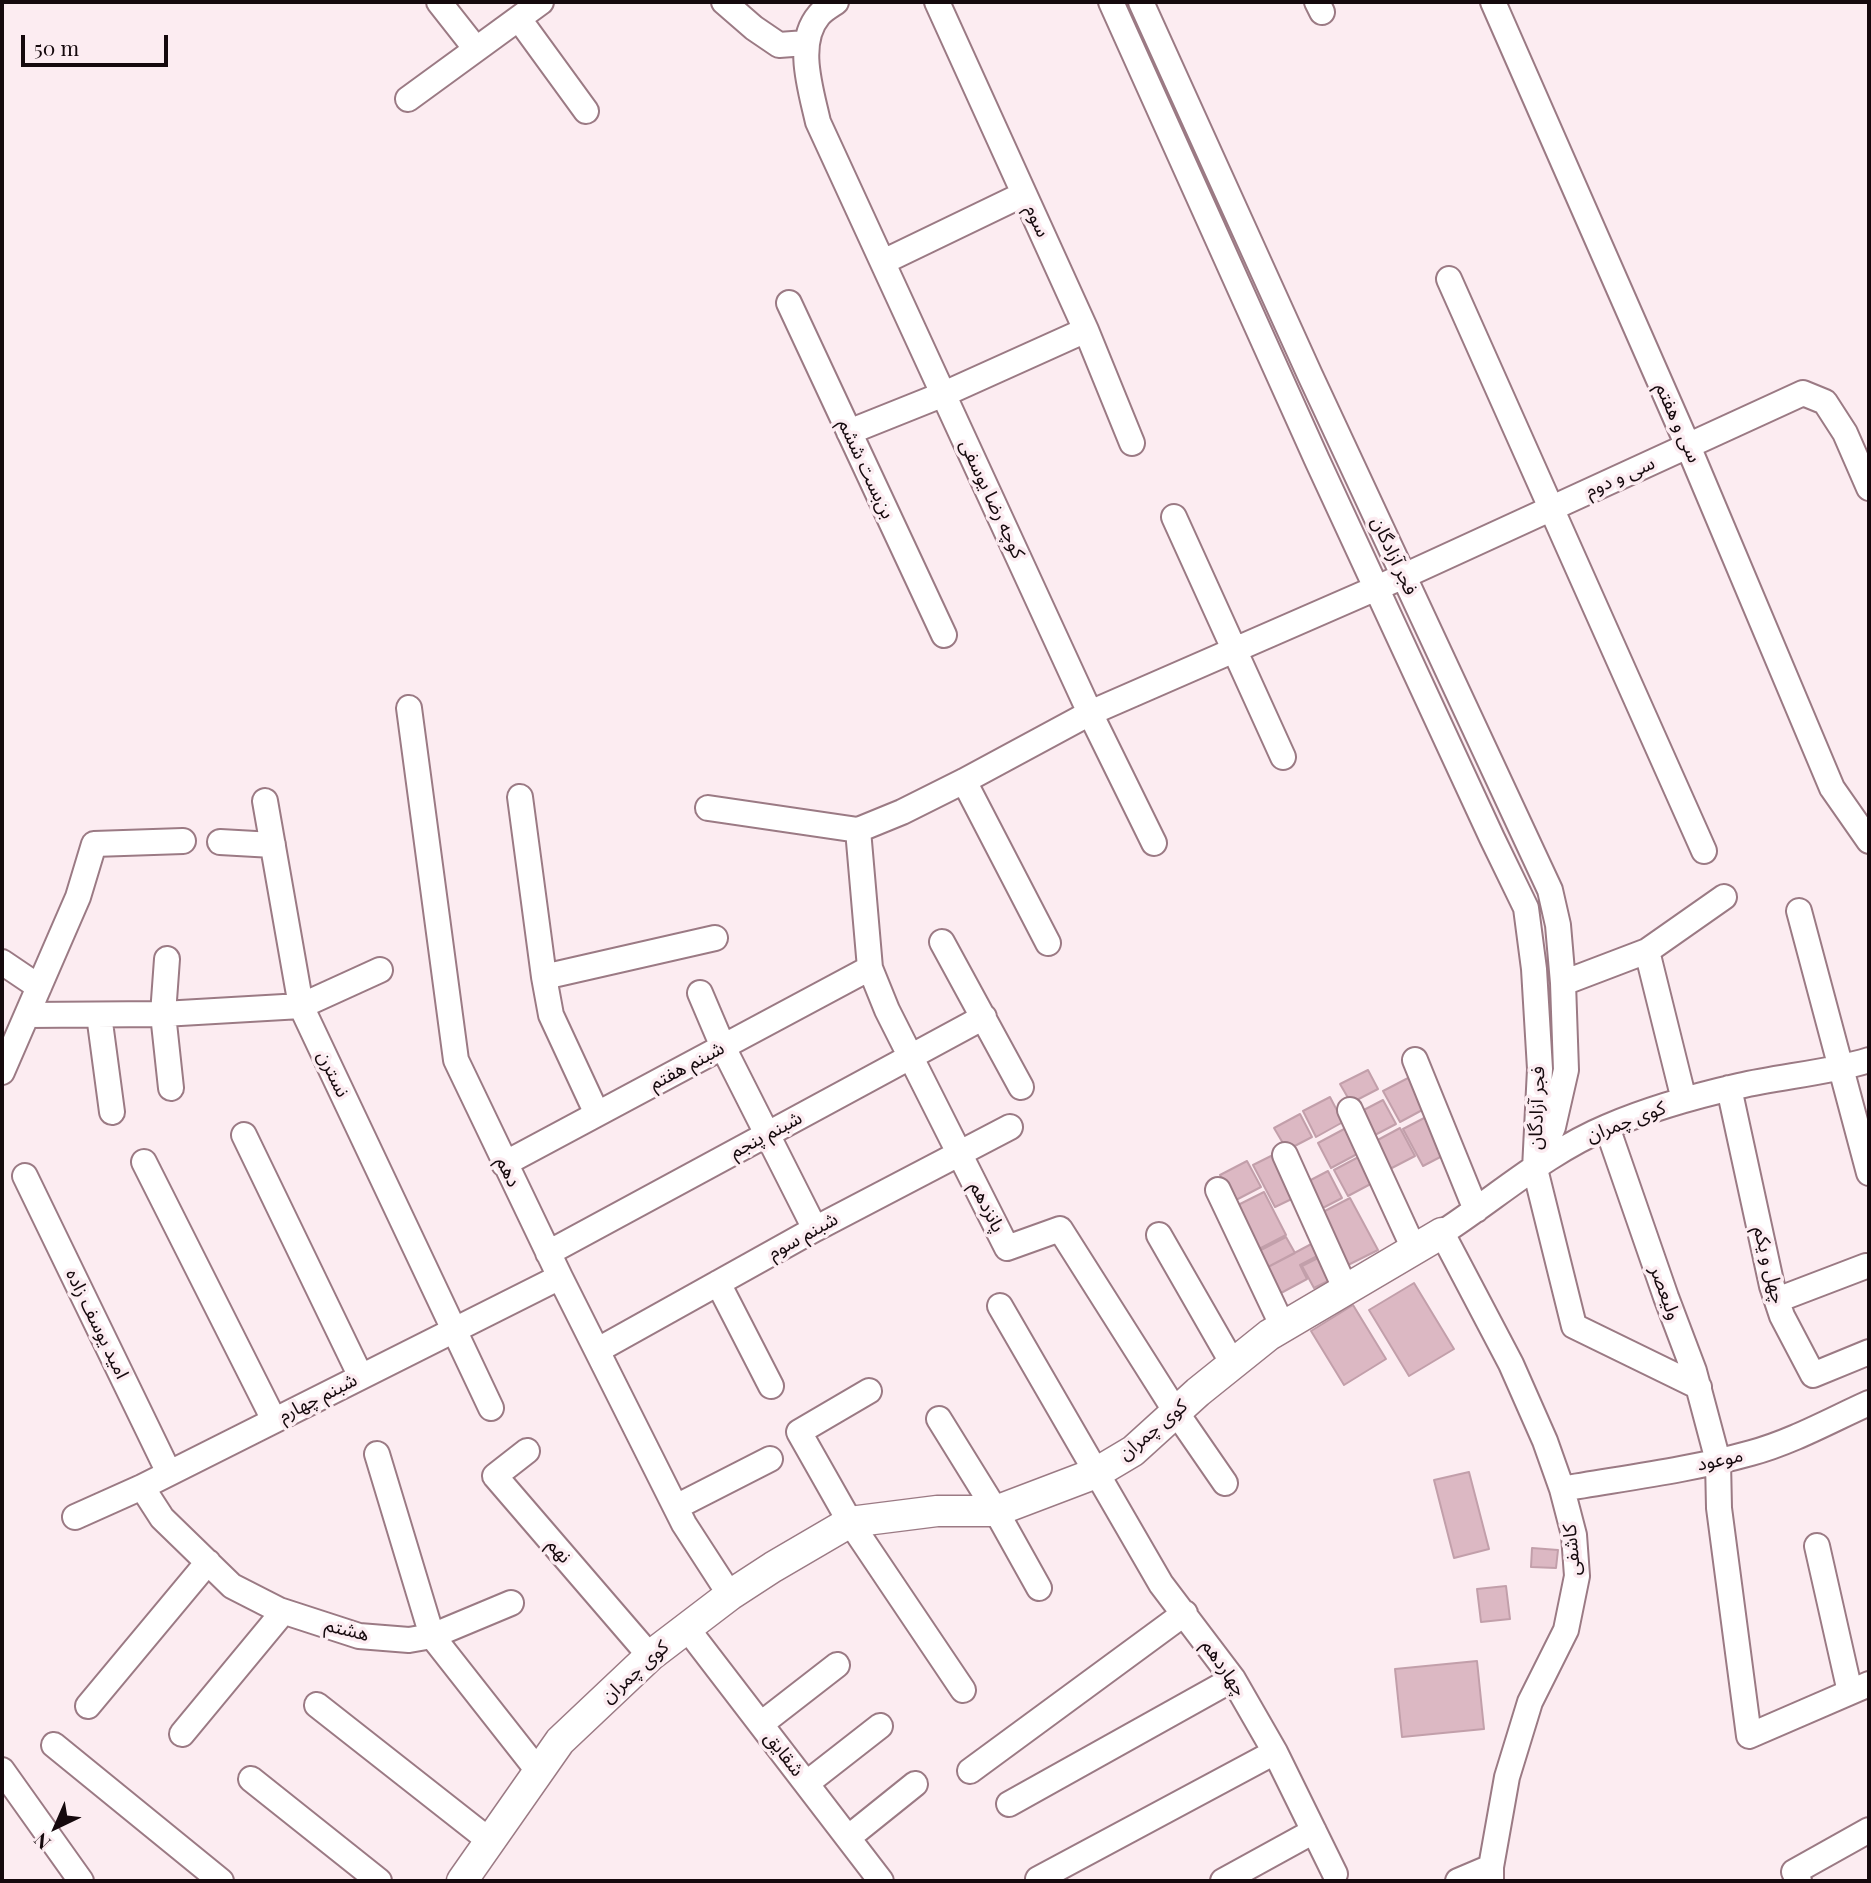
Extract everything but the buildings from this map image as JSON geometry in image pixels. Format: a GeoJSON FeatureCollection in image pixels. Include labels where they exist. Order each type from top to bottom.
{"type":"FeatureCollection","features":[{"type":"Feature","properties":{"kind":"main road","name":"کوی چمران"},"geometry":{"type":"LineString","coordinates":[[462,1881],[560,1741],[650,1656],[686,1627],[772,1567],[850,1522],[937,1511],[996,1511],[1096,1473],[1133,1451],[1233,1364],[1283,1327],[1442,1233]]}},
{"type":"Feature","properties":{"kind":"street"},"geometry":{"type":"LineString","coordinates":[[439,2],[476,49]]}},
{"type":"Feature","properties":{"kind":"street"},"geometry":{"type":"LineString","coordinates":[[408,99],[541,2]]}},
{"type":"Feature","properties":{"kind":"street"},"geometry":{"type":"LineString","coordinates":[[724,2],[779,45],[806,43],[817,16],[836,2]]}},
{"type":"Feature","properties":{"kind":"street","name":"سوم"},"geometry":{"type":"LineString","coordinates":[[937,2],[1086,330],[1132,443]]}},
{"type":"Feature","properties":{"kind":"street","name":"فجر آزادگان"},"geometry":{"type":"LineString","coordinates":[[1111,2],[1376,589],[1526,908],[1534,970],[1539,1069],[1535,1169]]}},
{"type":"Feature","properties":{"kind":"street","name":"فجر آزادگان"},"geometry":{"type":"LineString","coordinates":[[1141,2],[1550,890],[1558,925],[1566,1070],[1553,1128],[1535,1169]]}},
{"type":"Feature","properties":{"kind":"street","name":"سی و هفتم"},"geometry":{"type":"LineString","coordinates":[[1493,2],[1688,446],[1832,788],[1869,841]]}},
{"type":"Feature","properties":{"kind":"street"},"geometry":{"type":"LineString","coordinates":[[519,19],[586,111]]}},
{"type":"Feature","properties":{"kind":"street","name":"کوچه رضا یوسفی"},"geometry":{"type":"LineString","coordinates":[[806,43],[807,70],[818,122],[1090,713],[1154,843]]}},
{"type":"Feature","properties":{"kind":"street"},"geometry":{"type":"LineString","coordinates":[[883,262],[1024,194]]}},
{"type":"Feature","properties":{"kind":"street"},"geometry":{"type":"LineString","coordinates":[[1449,279],[1704,851]]}},
{"type":"Feature","properties":{"kind":"street","name":"بن‌بست ششم"},"geometry":{"type":"LineString","coordinates":[[789,303],[944,635]]}},
{"type":"Feature","properties":{"kind":"street"},"geometry":{"type":"LineString","coordinates":[[849,432],[944,394],[1086,330]]}},
{"type":"Feature","properties":{"kind":"street","name":"سی و دوم"},"geometry":{"type":"LineString","coordinates":[[1376,589],[1803,393],[1825,402],[1845,433],[1869,488]]}},
{"type":"Feature","properties":{"kind":"street"},"geometry":{"type":"LineString","coordinates":[[1174,517],[1283,757]]}},
{"type":"Feature","properties":{"kind":"street"},"geometry":{"type":"LineString","coordinates":[[708,808],[858,830],[902,812],[964,781],[1090,713],[1376,589]]}},
{"type":"Feature","properties":{"kind":"street","name":"دهم"},"geometry":{"type":"LineString","coordinates":[[409,708],[456,1060],[559,1277],[684,1524],[730,1595]]}},
{"type":"Feature","properties":{"kind":"street"},"geometry":{"type":"LineString","coordinates":[[964,781],[1048,943]]}},
{"type":"Feature","properties":{"kind":"street"},"geometry":{"type":"LineString","coordinates":[[520,797],[551,1015],[597,1114]]}},
{"type":"Feature","properties":{"kind":"street","name":"نسترن"},"geometry":{"type":"LineString","coordinates":[[265,801],[301,1006],[456,1329],[491,1408]]}},
{"type":"Feature","properties":{"kind":"street","name":"پانزدهم"},"geometry":{"type":"LineString","coordinates":[[858,830],[870,968],[887,1010],[1007,1248],[1060,1229],[1176,1412],[1225,1483]]}},
{"type":"Feature","properties":{"kind":"street"},"geometry":{"type":"LineString","coordinates":[[2,1072],[78,897],[93,844],[183,841]]}},
{"type":"Feature","properties":{"kind":"street"},"geometry":{"type":"LineString","coordinates":[[220,842],[273,845]]}},
{"type":"Feature","properties":{"kind":"street"},"geometry":{"type":"LineString","coordinates":[[1563,984],[1647,951],[1724,897]]}},
{"type":"Feature","properties":{"kind":"street"},"geometry":{"type":"LineString","coordinates":[[1799,911],[1869,1173]]}},
{"type":"Feature","properties":{"kind":"street"},"geometry":{"type":"LineString","coordinates":[[544,977],[715,938]]}},
{"type":"Feature","properties":{"kind":"street"},"geometry":{"type":"LineString","coordinates":[[943,942],[1021,1087]]}},
{"type":"Feature","properties":{"kind":"street"},"geometry":{"type":"LineString","coordinates":[[1647,951],[1684,1100]]}},
{"type":"Feature","properties":{"kind":"street"},"geometry":{"type":"LineString","coordinates":[[167,959],[163,1014],[171,1088]]}},
{"type":"Feature","properties":{"kind":"street"},"geometry":{"type":"LineString","coordinates":[[2,962],[39,987]]}},
{"type":"Feature","properties":{"kind":"street","name":"شبنم هفتم"},"geometry":{"type":"LineString","coordinates":[[504,1164],[870,968]]}},
{"type":"Feature","properties":{"kind":"street"},"geometry":{"type":"LineString","coordinates":[[27,1015],[163,1014],[301,1006],[380,970]]}},
{"type":"Feature","properties":{"kind":"street"},"geometry":{"type":"LineString","coordinates":[[700,993],[723,1047],[815,1229]]}},
{"type":"Feature","properties":{"kind":"street"},"geometry":{"type":"LineString","coordinates":[[99,1015],[112,1112]]}},
{"type":"Feature","properties":{"kind":"street","name":"شبنم پنجم"},"geometry":{"type":"LineString","coordinates":[[548,1253],[984,1017]]}},
{"type":"Feature","properties":{"kind":"street"},"geometry":{"type":"LineString","coordinates":[[1415,1060],[1476,1210]]}},
{"type":"Feature","properties":{"kind":"street","name":"کوی چمران"},"geometry":{"type":"LineString","coordinates":[[1442,1233],[1575,1143],[1607,1127],[1684,1100],[1729,1088],[1840,1069],[1869,1060]]}},
{"type":"Feature","properties":{"kind":"street"},"geometry":{"type":"LineString","coordinates":[[1539,1069],[1566,1070]]}},
{"type":"Feature","properties":{"kind":"street","name":"چهل و یکم"},"geometry":{"type":"LineString","coordinates":[[1729,1088],[1782,1317],[1814,1375],[1869,1352]]}},
{"type":"Feature","properties":{"kind":"street"},"geometry":{"type":"LineString","coordinates":[[1350,1110],[1414,1249]]}},
{"type":"Feature","properties":{"kind":"street","name":"شبنم سوم"},"geometry":{"type":"LineString","coordinates":[[598,1350],[815,1229],[1010,1126]]}},
{"type":"Feature","properties":{"kind":"street","name":"ولیعصر"},"geometry":{"type":"LineString","coordinates":[[1607,1127],[1699,1387],[1718,1461],[1720,1508],[1749,1736],[1860,1688]]}},
{"type":"Feature","properties":{"kind":"street"},"geometry":{"type":"LineString","coordinates":[[244,1135],[361,1377]]}},
{"type":"Feature","properties":{"kind":"street"},"geometry":{"type":"LineString","coordinates":[[1285,1154],[1345,1289]]}},
{"type":"Feature","properties":{"kind":"street"},"geometry":{"type":"LineString","coordinates":[[144,1162],[274,1420]]}},
{"type":"Feature","properties":{"kind":"street"},"geometry":{"type":"LineString","coordinates":[[1535,1169],[1574,1326],[1699,1387]]}},
{"type":"Feature","properties":{"kind":"street","name":"امید یوسف زاده"},"geometry":{"type":"LineString","coordinates":[[25,1176],[169,1473]]}},
{"type":"Feature","properties":{"kind":"street"},"geometry":{"type":"LineString","coordinates":[[1218,1190],[1283,1327]]}},
{"type":"Feature","properties":{"kind":"street","name":"کاشفی"},"geometry":{"type":"LineString","coordinates":[[1442,1233],[1511,1364],[1545,1441],[1574,1535],[1577,1576],[1566,1630],[1530,1702],[1507,1777],[1491,1874]]}},
{"type":"Feature","properties":{"kind":"street"},"geometry":{"type":"LineString","coordinates":[[1159,1235],[1233,1364]]}},
{"type":"Feature","properties":{"kind":"street"},"geometry":{"type":"LineString","coordinates":[[1777,1300],[1866,1266]]}},
{"type":"Feature","properties":{"kind":"street","name":"شبنم چهارم"},"geometry":{"type":"LineString","coordinates":[[75,1517],[169,1473],[559,1277]]}},
{"type":"Feature","properties":{"kind":"street"},"geometry":{"type":"LineString","coordinates":[[718,1283],[771,1386]]}},
{"type":"Feature","properties":{"kind":"street","name":"چهاردهم"},"geometry":{"type":"LineString","coordinates":[[1000,1306],[1161,1584],[1233,1679],[1275,1752],[1335,1874]]}},
{"type":"Feature","properties":{"kind":"street"},"geometry":{"type":"LineString","coordinates":[[869,1391],[799,1432],[850,1522],[962,1690]]}},
{"type":"Feature","properties":{"kind":"street","name":"موعود"},"geometry":{"type":"LineString","coordinates":[[1562,1489],[1754,1452],[1797,1436],[1869,1403]]}},
{"type":"Feature","properties":{"kind":"street"},"geometry":{"type":"LineString","coordinates":[[939,1419],[996,1511],[1039,1588]]}},
{"type":"Feature","properties":{"kind":"street","name":"نهم"},"geometry":{"type":"LineString","coordinates":[[527,1451],[495,1476],[650,1656]]}},
{"type":"Feature","properties":{"kind":"street"},"geometry":{"type":"LineString","coordinates":[[377,1454],[432,1636],[539,1772]]}},
{"type":"Feature","properties":{"kind":"street"},"geometry":{"type":"LineString","coordinates":[[676,1507],[770,1459]]}},
{"type":"Feature","properties":{"kind":"street","name":"هشتم"},"geometry":{"type":"LineString","coordinates":[[142,1486],[162,1518],[232,1586],[283,1612],[359,1636],[409,1640],[432,1636],[511,1603]]}},
{"type":"Feature","properties":{"kind":"street"},"geometry":{"type":"LineString","coordinates":[[1817,1546],[1860,1688]]}},
{"type":"Feature","properties":{"kind":"street"},"geometry":{"type":"LineString","coordinates":[[89,1706],[208,1562]]}},
{"type":"Feature","properties":{"kind":"street"},"geometry":{"type":"LineString","coordinates":[[182,1734],[283,1612]]}},
{"type":"Feature","properties":{"kind":"street"},"geometry":{"type":"LineString","coordinates":[[970,1771],[1185,1613]]}},
{"type":"Feature","properties":{"kind":"street","name":"شقایق"},"geometry":{"type":"LineString","coordinates":[[686,1627],[881,1881]]}},
{"type":"Feature","properties":{"kind":"street"},"geometry":{"type":"LineString","coordinates":[[761,1724],[837,1665]]}},
{"type":"Feature","properties":{"kind":"street"},"geometry":{"type":"LineString","coordinates":[[1009,1804],[1233,1679]]}},
{"type":"Feature","properties":{"kind":"street"},"geometry":{"type":"LineString","coordinates":[[317,1705],[490,1841]]}},
{"type":"Feature","properties":{"kind":"street"},"geometry":{"type":"LineString","coordinates":[[807,1783],[880,1726]]}},
{"type":"Feature","properties":{"kind":"street"},"geometry":{"type":"LineString","coordinates":[[54,1745],[221,1881]]}},
{"type":"Feature","properties":{"kind":"street"},"geometry":{"type":"LineString","coordinates":[[1038,1879],[1275,1752]]}},
{"type":"Feature","properties":{"kind":"street"},"geometry":{"type":"LineString","coordinates":[[2,1770],[81,1881]]}},
{"type":"Feature","properties":{"kind":"street"},"geometry":{"type":"LineString","coordinates":[[251,1779],[379,1881]]}},
{"type":"Feature","properties":{"kind":"street"},"geometry":{"type":"LineString","coordinates":[[849,1837],[915,1784]]}},
{"type":"Feature","properties":{"kind":"street"},"geometry":{"type":"LineString","coordinates":[[1799,1881],[1794,1872],[1869,1830]]}},
{"type":"Feature","properties":{"kind":"street"},"geometry":{"type":"LineString","coordinates":[[1223,1881],[1314,1831]]}},
{"type":"Feature","properties":{"kind":"street"},"geometry":{"type":"LineString","coordinates":[[1458,1881],[1491,1874]]}}]}
